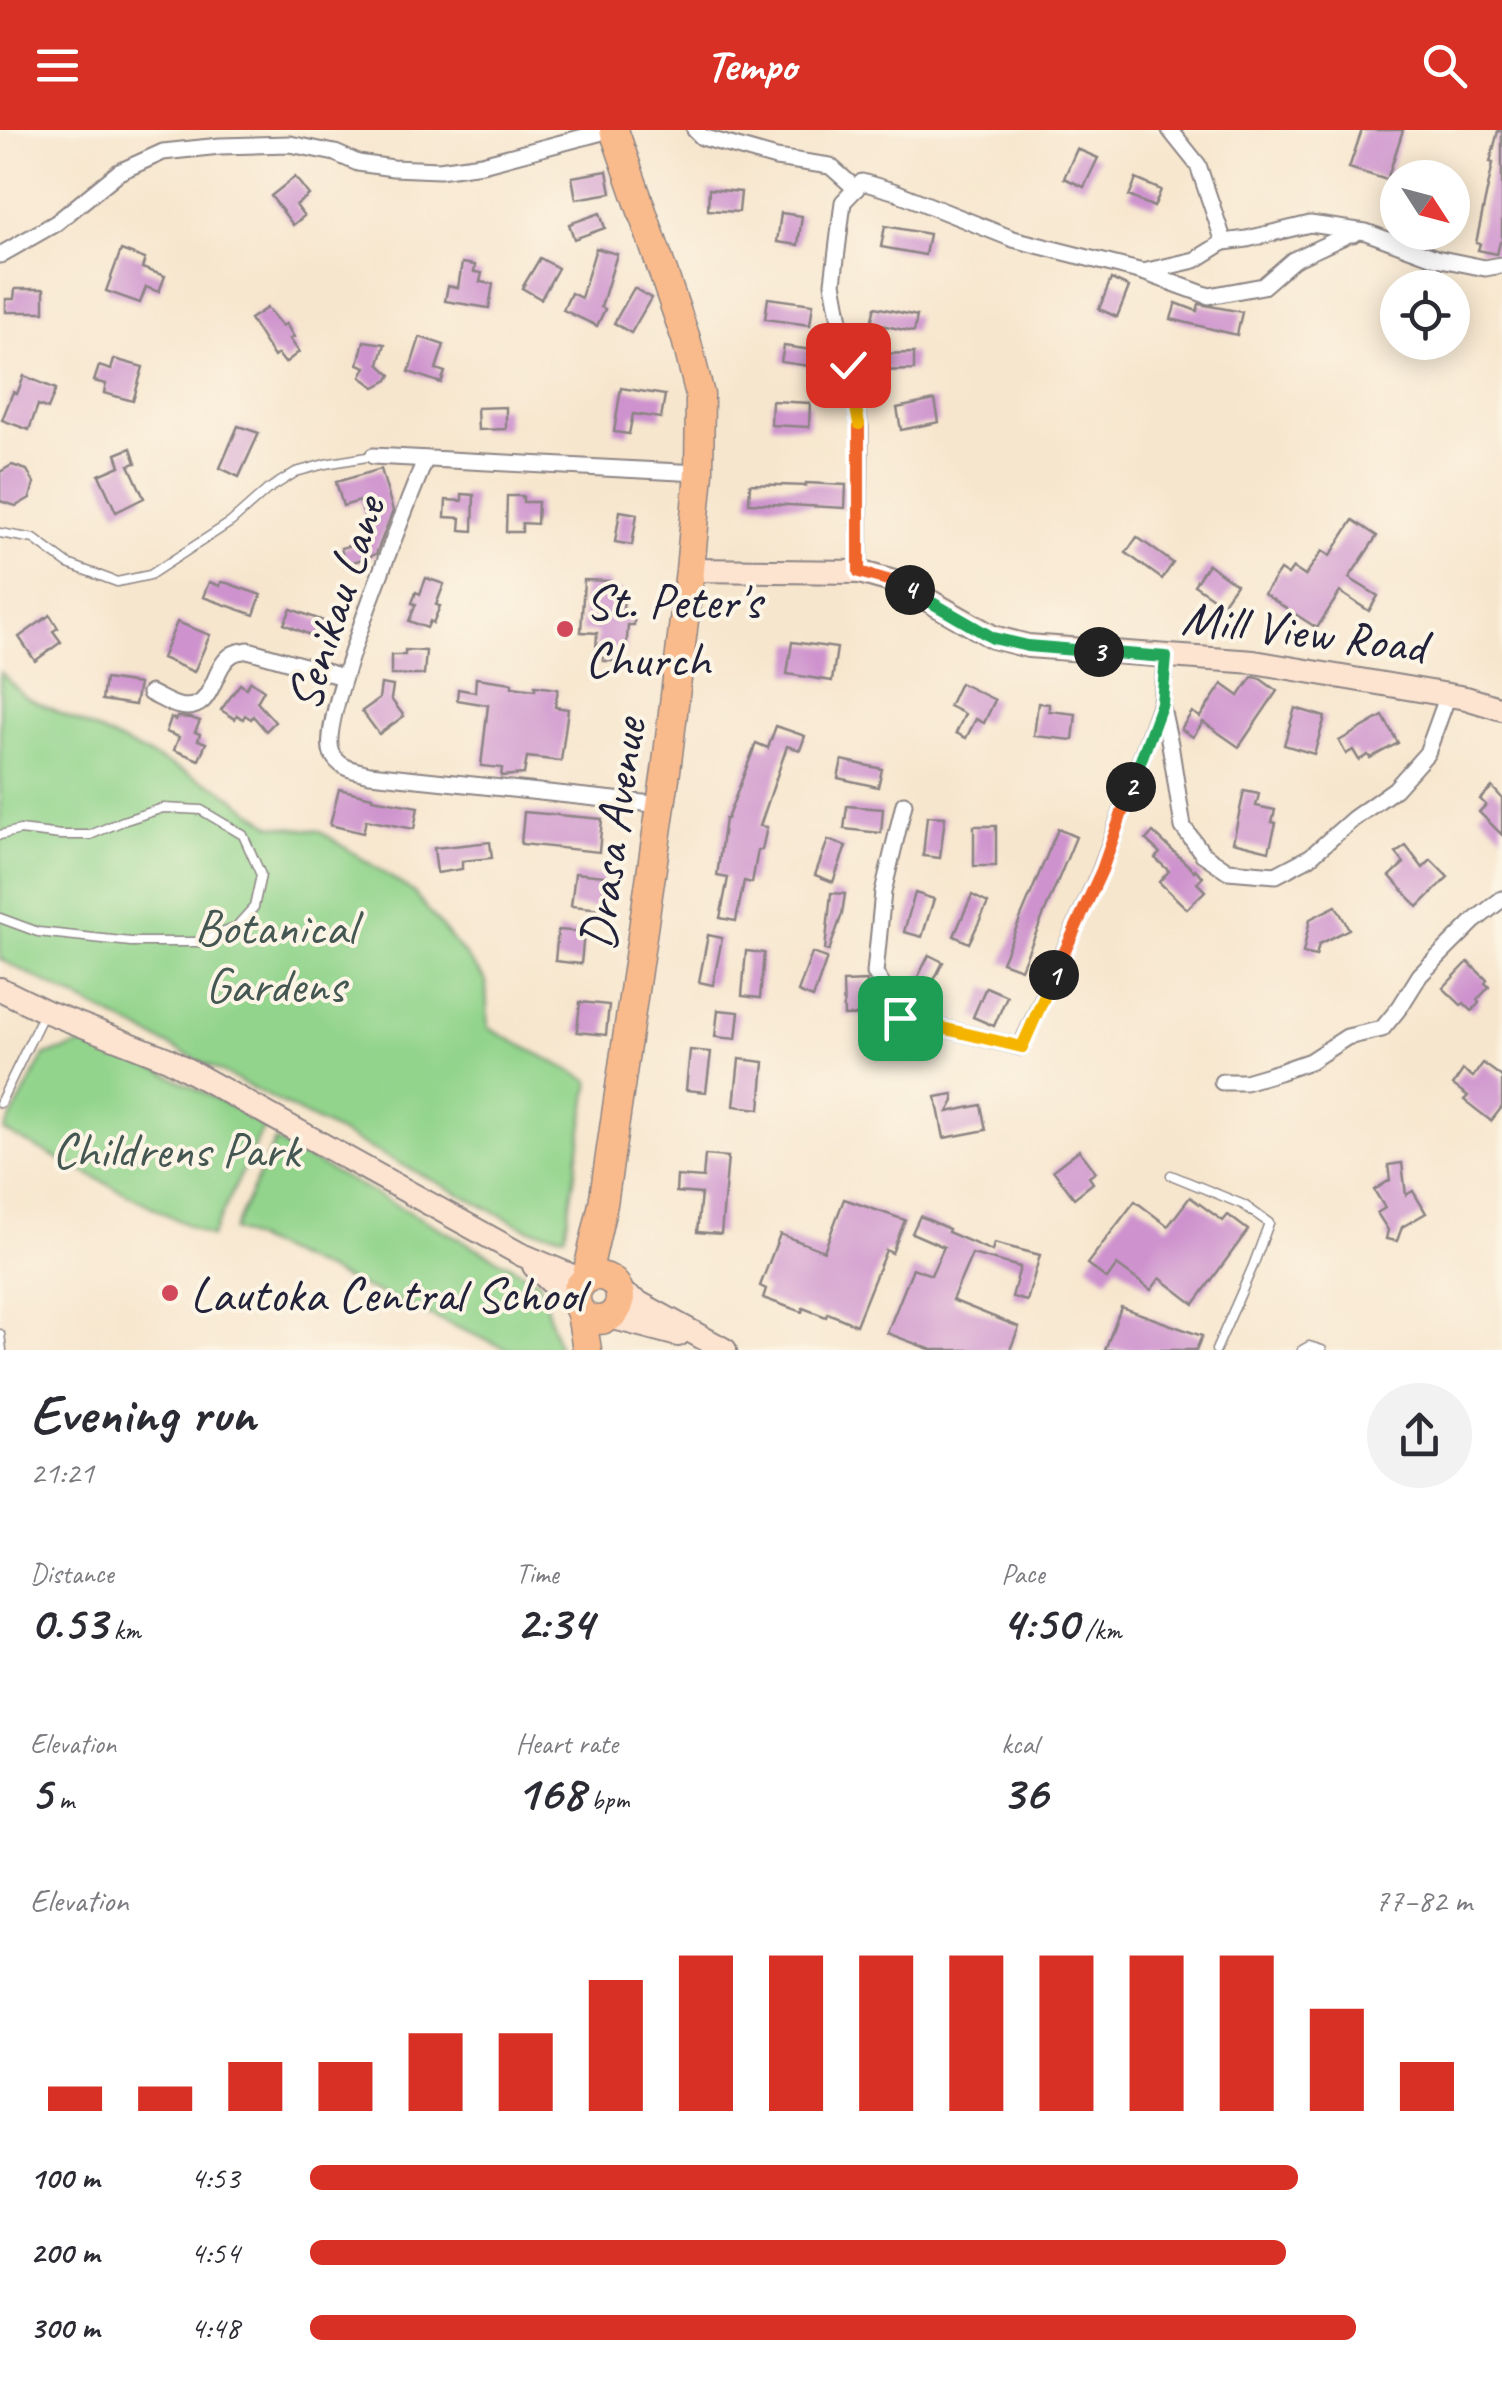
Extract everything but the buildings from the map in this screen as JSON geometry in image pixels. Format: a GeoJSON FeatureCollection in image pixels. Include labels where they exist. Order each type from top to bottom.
{"type":"FeatureCollection","features":[{"type":"Feature","properties":{"kind":"highway","name":"Drasa Avenue"},"geometry":{"type":"LineString","coordinates":[[598,1350],[603,1204],[662,805],[690,570],[700,396],[686,339],[612,130]]}},
{"type":"Feature","properties":{"kind":"highway","name":"Drasa Avenue"},"geometry":{"type":"LineString","coordinates":[[586,1350],[597,1298]]}},
{"type":"Feature","properties":{"kind":"street"},"geometry":{"type":"LineString","coordinates":[[0,256],[56,223],[119,172],[163,152],[290,144],[358,163],[439,170],[482,164],[612,130]]}},
{"type":"Feature","properties":{"kind":"street"},"geometry":{"type":"LineString","coordinates":[[695,130],[702,137],[776,158],[830,166],[856,189]]}},
{"type":"Feature","properties":{"kind":"street"},"geometry":{"type":"LineString","coordinates":[[1170,130],[1198,165],[1224,242]]}},
{"type":"Feature","properties":{"kind":"street"},"geometry":{"type":"LineString","coordinates":[[859,572],[860,427],[833,282],[844,202],[862,182],[1013,239],[1143,272],[1210,296],[1263,286],[1293,260],[1348,234],[1380,238]]}},
{"type":"Feature","properties":{"kind":"street"},"geometry":{"type":"LineString","coordinates":[[1143,272],[1195,260],[1224,242],[1310,224],[1380,236]]}},
{"type":"Feature","properties":{"kind":"street"},"geometry":{"type":"LineString","coordinates":[[1416,250],[1484,268],[1502,265]]}},
{"type":"Feature","properties":{"kind":"street"},"geometry":{"type":"LineString","coordinates":[[373,456],[698,472]]}},
{"type":"Feature","properties":{"kind":"street","name":"Senikau Lane"},"geometry":{"type":"LineString","coordinates":[[425,460],[343,677],[328,741],[332,754],[344,768],[370,774],[662,805]]}},
{"type":"Feature","properties":{"kind":"street","name":"Mill View Road"},"geometry":{"type":"LineString","coordinates":[[690,570],[859,572],[898,583],[993,638],[1028,646],[1254,662],[1448,694],[1502,709]]}},
{"type":"Feature","properties":{"kind":"street"},"geometry":{"type":"LineString","coordinates":[[150,693],[178,706],[194,707],[211,692],[223,664],[234,653],[248,650],[343,677]]}},
{"type":"Feature","properties":{"kind":"street"},"geometry":{"type":"LineString","coordinates":[[904,804],[883,892],[874,973],[900,1018],[1022,1047],[1102,870],[1162,703],[1166,657]]}},
{"type":"Feature","properties":{"kind":"street"},"geometry":{"type":"LineString","coordinates":[[1162,703],[1183,827],[1203,854],[1228,871],[1276,875],[1310,857],[1395,789],[1427,753],[1448,694]]}},
{"type":"Feature","properties":{"kind":"street"},"geometry":{"type":"LineString","coordinates":[[1222,1082],[1244,1082],[1278,1072],[1310,1061],[1347,1037],[1382,1029],[1420,975],[1474,921],[1502,900]]}},
{"type":"Feature","properties":{"kind":"street"},"geometry":{"type":"LineString","coordinates":[[0,988],[45,1011],[168,1059],[597,1298],[718,1347]]}},
{"type":"Feature","properties":{"kind":"lane"},"geometry":{"type":"LineString","coordinates":[[0,533],[34,539],[68,564],[117,582],[150,576],[231,522],[296,472],[373,456]]}},
{"type":"Feature","properties":{"kind":"lane"},"geometry":{"type":"LineString","coordinates":[[0,835],[20,830],[90,835],[164,808],[201,810],[243,835],[261,875],[254,908],[234,928],[199,942],[131,942],[38,932],[0,918]]}},
{"type":"Feature","properties":{"kind":"lane"},"geometry":{"type":"LineString","coordinates":[[0,1103],[45,1011]]}},
{"type":"Feature","properties":{"kind":"lane"},"geometry":{"type":"LineString","coordinates":[[1171,1175],[1244,1205],[1269,1224],[1216,1350]]}},
{"type":"Feature","properties":{"kind":"lane"},"geometry":{"type":"LineString","coordinates":[[0,1334],[2,1350]]}},
{"type":"Feature","properties":{"kind":"lane"},"geometry":{"type":"LineString","coordinates":[[1302,1350],[1309,1346],[1322,1350]]}},
{"type":"Feature","properties":{"kind":"green space","name":"Botanical Gardens"},"geometry":{"type":"Polygon","coordinates":[[[0,672],[24,696],[219,788],[271,825],[320,831],[413,892],[486,981],[488,1028],[590,1081],[565,1235],[528,1229],[0,959],[0,672]]]}},
{"type":"Feature","properties":{"kind":"green space","name":"Childrens Park"},"geometry":{"type":"Polygon","coordinates":[[[88,1043],[161,1071],[265,1124],[211,1237],[4,1131],[45,1055],[88,1043]]]}},
{"type":"Feature","properties":{"kind":"green space"},"geometry":{"type":"Polygon","coordinates":[[[275,1141],[539,1281],[559,1350],[509,1350],[233,1230],[275,1141]]]}},
{"type":"Feature","properties":{"kind":"place","name":"St. Peter's Church"},"geometry":{"type":"Point","coordinates":[565,629]}},
{"type":"Feature","properties":{"kind":"place","name":"Lautoka Central School"},"geometry":{"type":"Point","coordinates":[170,1293]}},
{"type":"Feature","properties":{"kind":"route"},"geometry":{"type":"LineString","coordinates":[[848,365],[860,427],[859,572],[898,583],[993,638],[1028,646],[1166,657],[1162,703],[1102,870],[1022,1047],[900,1018]]}}]}
